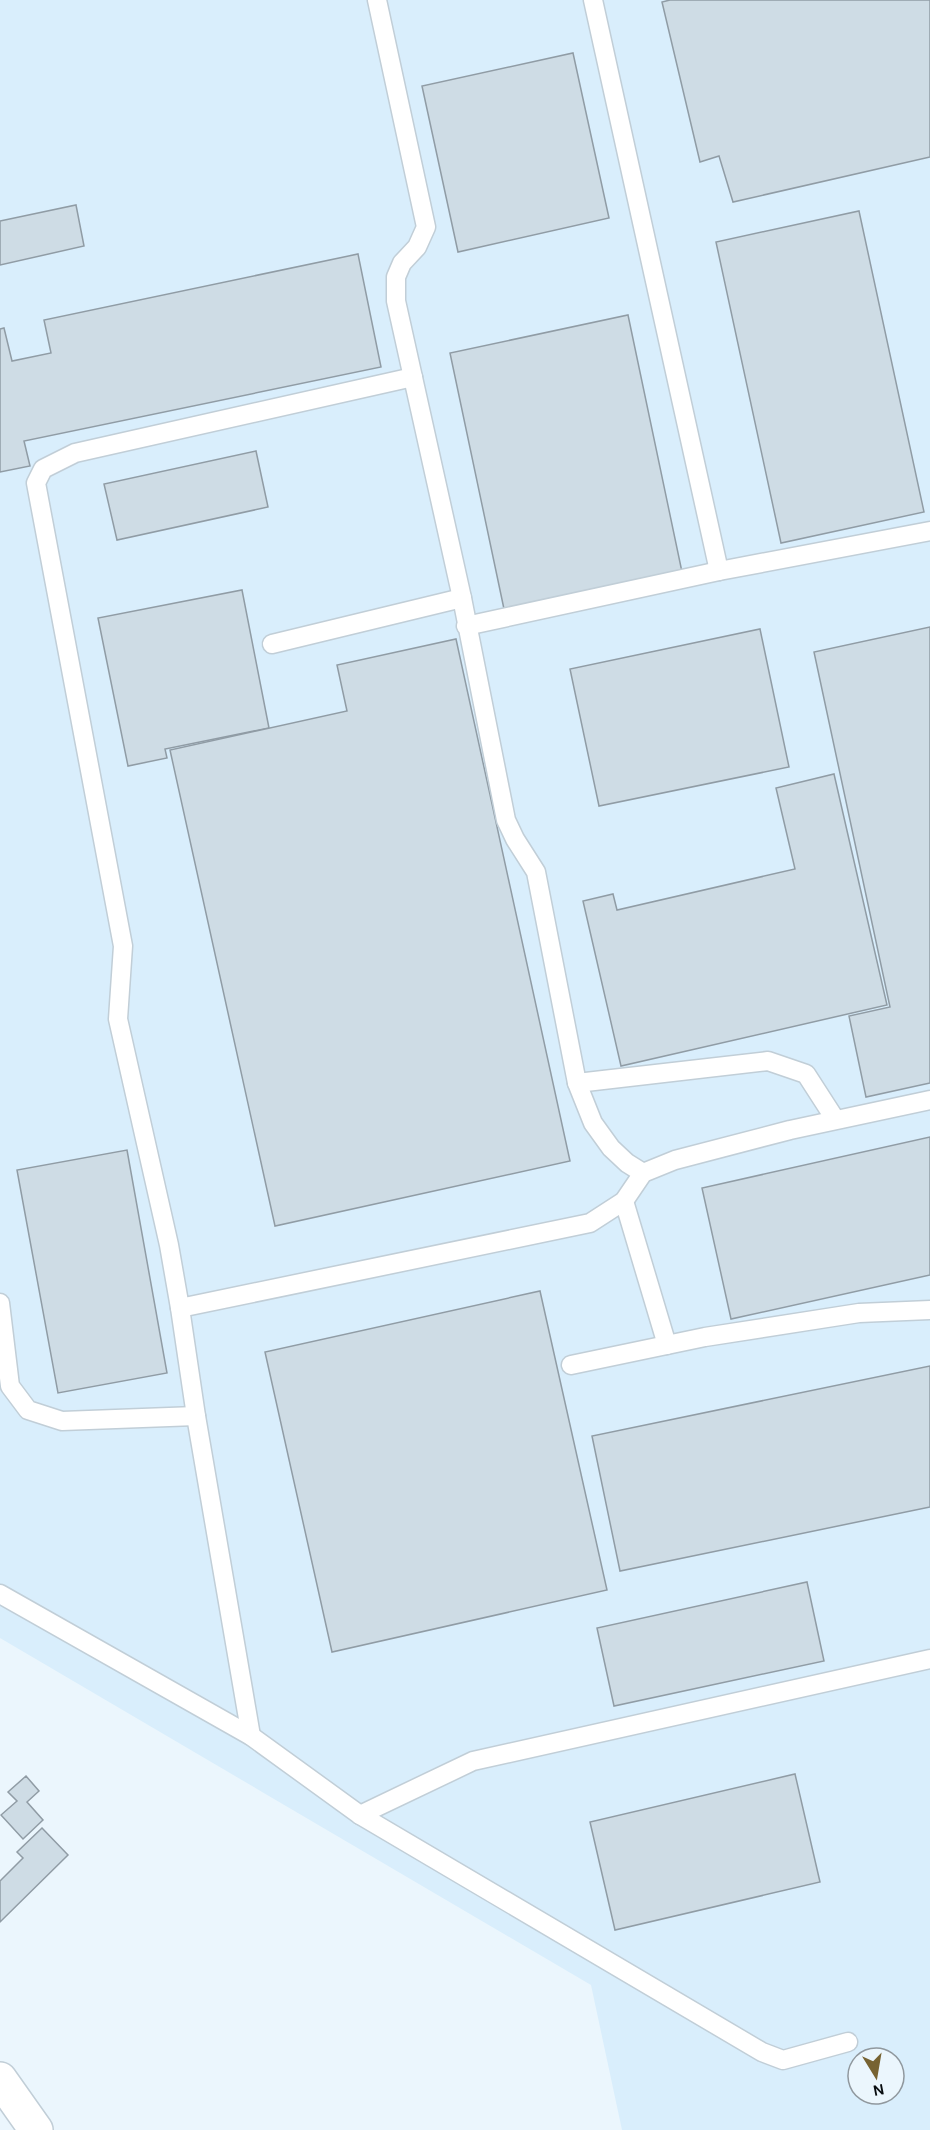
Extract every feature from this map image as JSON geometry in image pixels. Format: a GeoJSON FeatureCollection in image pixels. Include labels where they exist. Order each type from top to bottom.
{"type":"FeatureCollection","features":[{"type":"Feature","properties":{"kind":"street"},"geometry":{"type":"LineString","coordinates":[[0,2079],[36,2130]]}},
{"type":"Feature","properties":{"kind":"lane"},"geometry":{"type":"LineString","coordinates":[[377,0],[426,227],[417,247],[402,263],[396,277],[396,301],[462,598],[506,820],[536,872],[577,1083],[593,1123],[611,1148],[627,1163],[643,1173]]}},
{"type":"Feature","properties":{"kind":"lane"},"geometry":{"type":"LineString","coordinates":[[593,0],[719,571]]}},
{"type":"Feature","properties":{"kind":"lane"},"geometry":{"type":"LineString","coordinates":[[251,1736],[169,1245],[118,1019],[123,946],[36,483],[43,469],[75,453],[413,377]]}},
{"type":"Feature","properties":{"kind":"lane"},"geometry":{"type":"LineString","coordinates":[[466,626],[719,571],[930,531]]}},
{"type":"Feature","properties":{"kind":"lane"},"geometry":{"type":"LineString","coordinates":[[272,644],[462,598]]}},
{"type":"Feature","properties":{"kind":"lane"},"geometry":{"type":"LineString","coordinates":[[577,1083],[768,1061],[806,1074],[835,1119]]}},
{"type":"Feature","properties":{"kind":"lane"},"geometry":{"type":"LineString","coordinates":[[180,1308],[590,1222],[624,1201],[643,1173],[675,1160],[835,1119],[930,1100]]}},
{"type":"Feature","properties":{"kind":"lane"},"geometry":{"type":"LineString","coordinates":[[624,1201],[667,1345]]}},
{"type":"Feature","properties":{"kind":"lane"},"geometry":{"type":"LineString","coordinates":[[0,1304],[10,1386],[28,1410],[62,1421],[196,1416]]}},
{"type":"Feature","properties":{"kind":"lane"},"geometry":{"type":"LineString","coordinates":[[571,1365],[705,1337],[859,1313],[930,1310]]}},
{"type":"Feature","properties":{"kind":"lane"},"geometry":{"type":"LineString","coordinates":[[0,1594],[251,1736],[360,1815],[762,2052],[783,2060],[848,2042]]}},
{"type":"Feature","properties":{"kind":"lane"},"geometry":{"type":"LineString","coordinates":[[360,1815],[473,1761],[930,1659]]}},
{"type":"Feature","properties":{"kind":"shaded area"},"geometry":{"type":"Polygon","coordinates":[[[0,0],[930,0],[930,2130],[622,2130],[591,1985],[0,1638],[0,0]]]}},
{"type":"Feature","properties":{"kind":"building"},"geometry":{"type":"Polygon","coordinates":[[[670,0],[930,0],[930,157],[733,202],[719,156],[700,162],[662,2],[670,0]]]}},
{"type":"Feature","properties":{"kind":"building"},"geometry":{"type":"Polygon","coordinates":[[[573,53],[609,218],[458,252],[422,86],[573,53]]]}},
{"type":"Feature","properties":{"kind":"building"},"geometry":{"type":"Polygon","coordinates":[[[76,205],[84,246],[0,265],[0,221],[76,205]]]}},
{"type":"Feature","properties":{"kind":"building"},"geometry":{"type":"Polygon","coordinates":[[[859,211],[924,512],[781,543],[716,242],[859,211]]]}},
{"type":"Feature","properties":{"kind":"building"},"geometry":{"type":"Polygon","coordinates":[[[358,254],[381,367],[24,441],[30,466],[0,472],[0,329],[4,328],[12,361],[51,353],[44,320],[358,254]]]}},
{"type":"Feature","properties":{"kind":"building"},"geometry":{"type":"Polygon","coordinates":[[[628,315],[682,572],[504,609],[450,353],[628,315]]]}},
{"type":"Feature","properties":{"kind":"building"},"geometry":{"type":"Polygon","coordinates":[[[256,451],[268,507],[117,540],[104,484],[256,451]]]}},
{"type":"Feature","properties":{"kind":"building"},"geometry":{"type":"Polygon","coordinates":[[[242,590],[269,728],[165,749],[167,758],[128,766],[98,618],[242,590]]]}},
{"type":"Feature","properties":{"kind":"building"},"geometry":{"type":"Polygon","coordinates":[[[930,627],[930,1083],[866,1097],[849,1016],[890,1007],[814,652],[930,627]]]}},
{"type":"Feature","properties":{"kind":"building"},"geometry":{"type":"Polygon","coordinates":[[[760,629],[789,767],[599,806],[570,669],[760,629]]]}},
{"type":"Feature","properties":{"kind":"building"},"geometry":{"type":"Polygon","coordinates":[[[456,639],[570,1161],[275,1226],[170,750],[347,711],[337,665],[456,639]]]}},
{"type":"Feature","properties":{"kind":"building"},"geometry":{"type":"Polygon","coordinates":[[[834,774],[887,1005],[621,1066],[583,901],[613,894],[617,910],[795,869],[776,788],[834,774]]]}},
{"type":"Feature","properties":{"kind":"building"},"geometry":{"type":"Polygon","coordinates":[[[930,1137],[930,1275],[731,1319],[702,1188],[930,1137]]]}},
{"type":"Feature","properties":{"kind":"building"},"geometry":{"type":"Polygon","coordinates":[[[127,1150],[167,1373],[58,1393],[17,1170],[127,1150]]]}},
{"type":"Feature","properties":{"kind":"building"},"geometry":{"type":"Polygon","coordinates":[[[540,1291],[607,1590],[332,1652],[265,1352],[540,1291]]]}},
{"type":"Feature","properties":{"kind":"building"},"geometry":{"type":"Polygon","coordinates":[[[930,1366],[930,1507],[620,1571],[592,1436],[930,1366]]]}},
{"type":"Feature","properties":{"kind":"building"},"geometry":{"type":"Polygon","coordinates":[[[807,1582],[824,1661],[614,1706],[597,1628],[807,1582]]]}},
{"type":"Feature","properties":{"kind":"building"},"geometry":{"type":"Polygon","coordinates":[[[795,1774],[820,1882],[615,1930],[590,1822],[795,1774]]]}},
{"type":"Feature","properties":{"kind":"building"},"geometry":{"type":"Polygon","coordinates":[[[26,1776],[39,1791],[27,1802],[43,1820],[23,1839],[1,1815],[17,1801],[8,1792],[26,1776]]]}},
{"type":"Feature","properties":{"kind":"building"},"geometry":{"type":"Polygon","coordinates":[[[42,1828],[68,1855],[0,1922],[0,1881],[23,1858],[17,1852],[42,1828]]]}}]}
